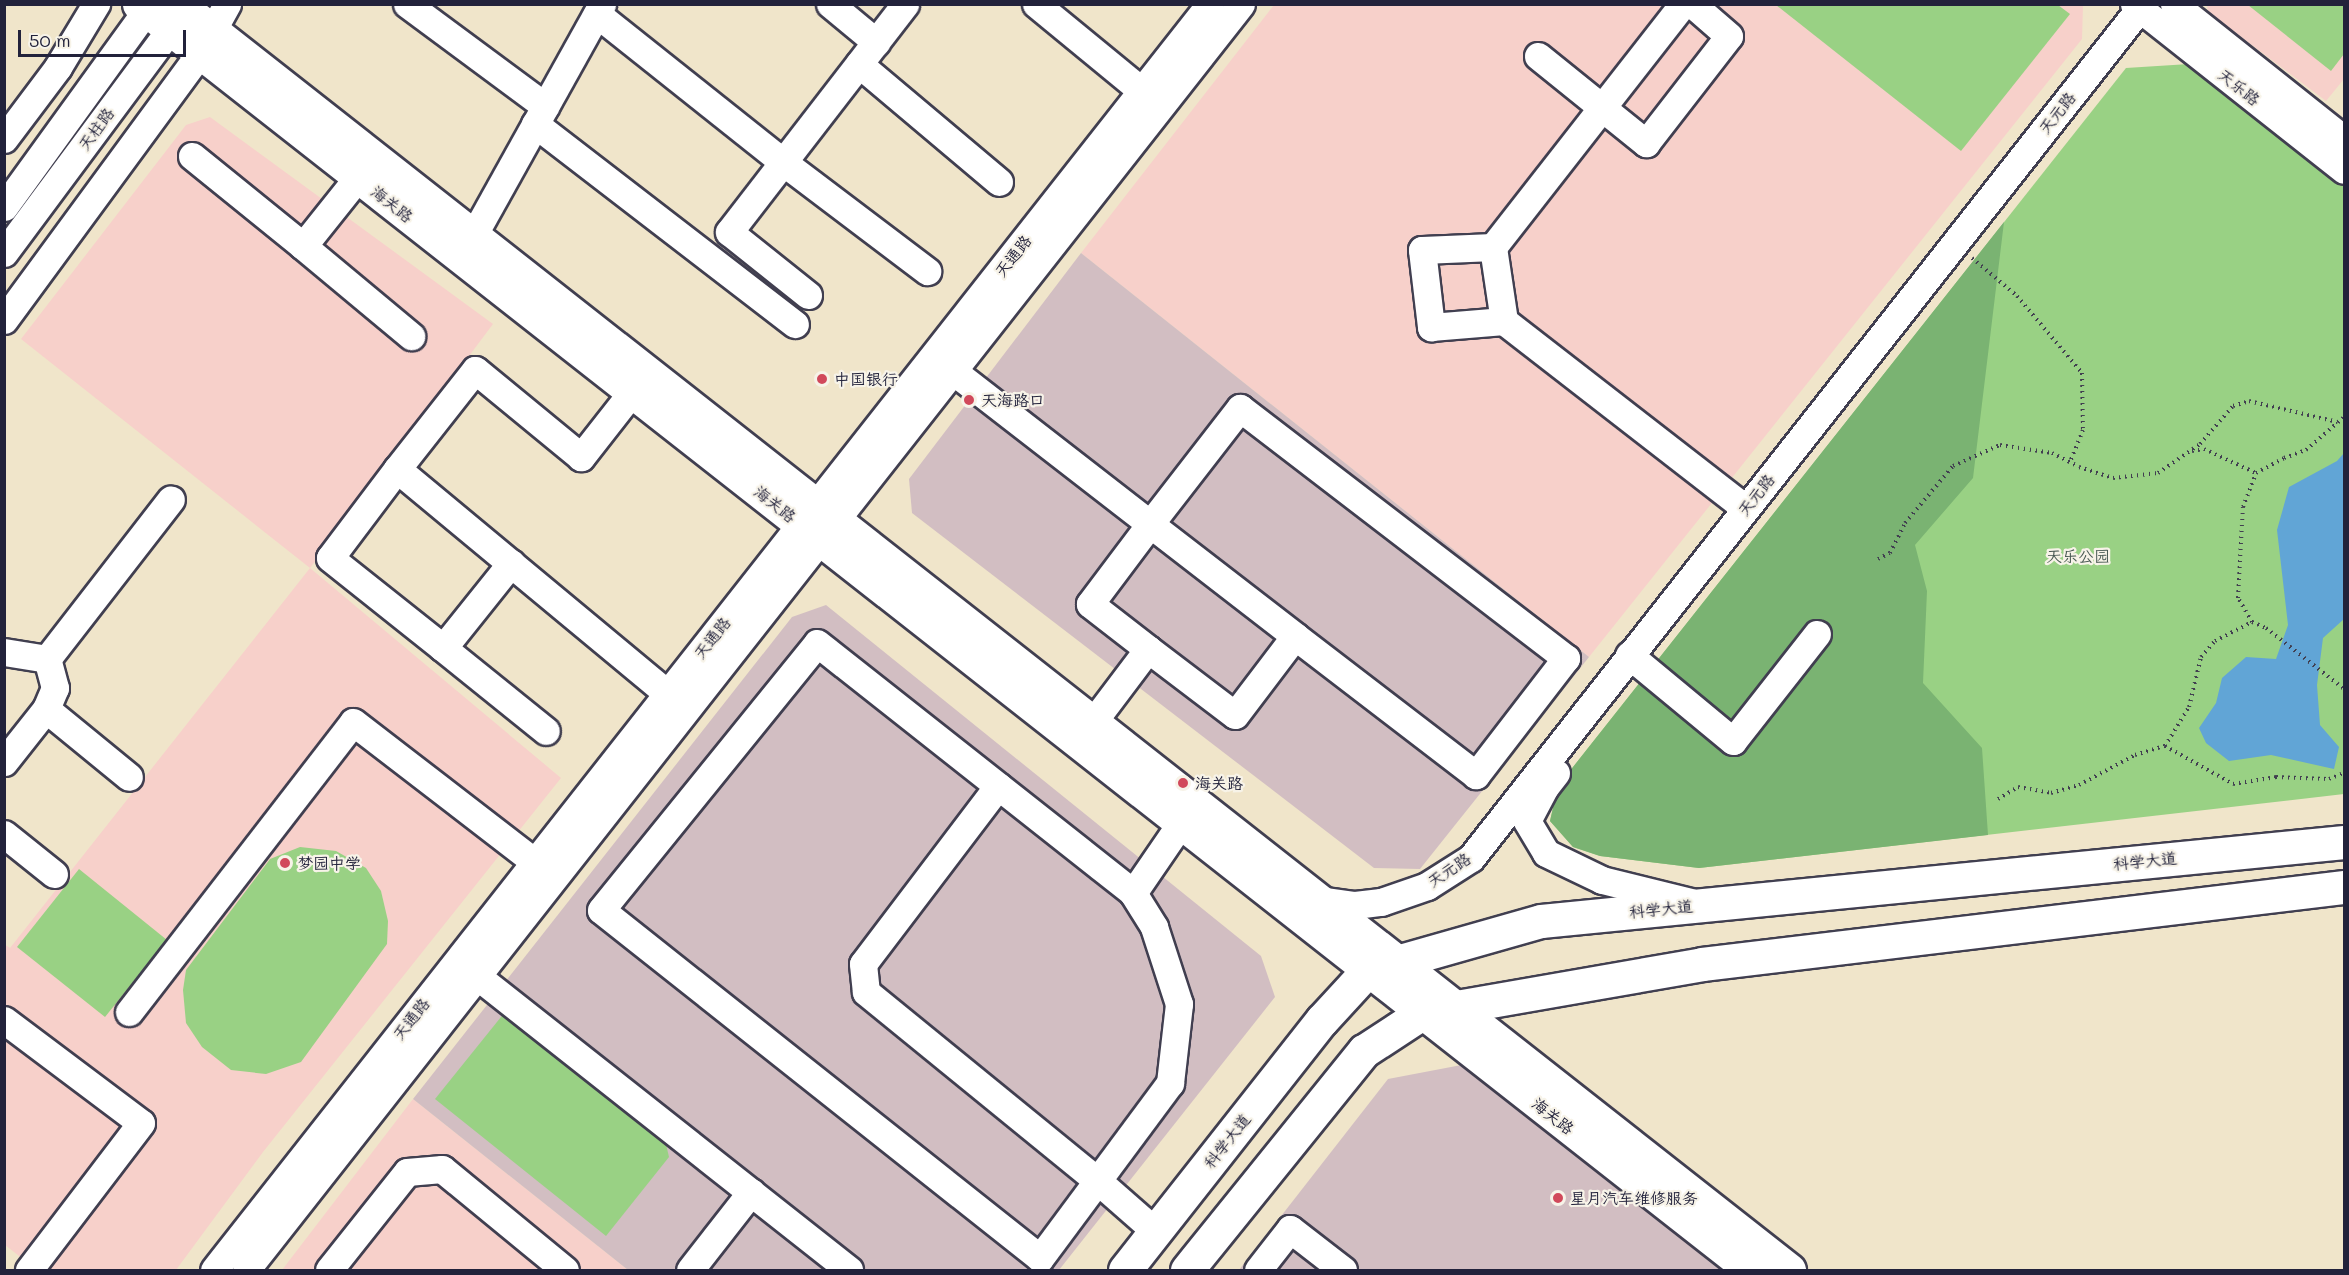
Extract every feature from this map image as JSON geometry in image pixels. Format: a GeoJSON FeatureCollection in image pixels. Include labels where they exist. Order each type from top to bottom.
{"type":"FeatureCollection","features":[{"type":"Feature","properties":{"kind":"main road","name":"海关路"},"geometry":{"type":"LineString","coordinates":[[165,10],[213,30],[467,246],[632,392],[819,523],[1093,722],[1319,900],[1383,966],[1422,1013],[1751,1270]]}},
{"type":"Feature","properties":{"kind":"main road","name":"海关路"},"geometry":{"type":"LineString","coordinates":[[213,30],[358,177],[467,246],[819,523],[1181,823],[1383,966],[1456,1008],[1789,1270]]}},
{"type":"Feature","properties":{"kind":"main road","name":"科学大道"},"geometry":{"type":"LineString","coordinates":[[1125,1270],[1322,1020],[1383,966],[1541,921],[2344,842]]}},
{"type":"Feature","properties":{"kind":"main road"},"geometry":{"type":"LineString","coordinates":[[1187,1270],[1364,1051],[1422,1013],[1702,964],[2344,887]]}},
{"type":"Feature","properties":{"kind":"street"},"geometry":{"type":"LineString","coordinates":[[4,139],[58,67],[96,4]]}},
{"type":"Feature","properties":{"kind":"street"},"geometry":{"type":"LineString","coordinates":[[407,4],[795,324]]}},
{"type":"Feature","properties":{"kind":"street"},"geometry":{"type":"LineString","coordinates":[[830,4],[876,42]]}},
{"type":"Feature","properties":{"kind":"street"},"geometry":{"type":"LineString","coordinates":[[807,295],[729,232],[905,4]]}},
{"type":"Feature","properties":{"kind":"street"},"geometry":{"type":"LineString","coordinates":[[1036,4],[1142,92]]}},
{"type":"Feature","properties":{"kind":"street","name":"天通路"},"geometry":{"type":"LineString","coordinates":[[246,1270],[468,969],[819,523],[1210,4]]}},
{"type":"Feature","properties":{"kind":"street","name":"天通路"},"geometry":{"type":"LineString","coordinates":[[214,1270],[468,969],[535,862],[668,694],[954,371],[1241,4]]}},
{"type":"Feature","properties":{"kind":"street"},"geometry":{"type":"LineString","coordinates":[[1504,321],[1493,247],[1683,4]]}},
{"type":"Feature","properties":{"kind":"street"},"geometry":{"type":"LineString","coordinates":[[1538,56],[1646,143],[1729,36],[1692,4]]}},
{"type":"Feature","properties":{"kind":"street","name":"天乐路"},"geometry":{"type":"LineString","coordinates":[[2151,8],[2344,139]]}},
{"type":"Feature","properties":{"kind":"street","name":"天乐路"},"geometry":{"type":"LineString","coordinates":[[2151,8],[2344,169]]}},
{"type":"Feature","properties":{"kind":"street","name":"天元路"},"geometry":{"type":"LineString","coordinates":[[1319,900],[1355,905],[1380,902],[1427,886],[1471,858],[1635,661],[1967,253],[2151,8]]}},
{"type":"Feature","properties":{"kind":"street","name":"天元路"},"geometry":{"type":"LineString","coordinates":[[1704,905],[1602,880],[1546,853],[1527,821],[1545,787],[1745,508],[2151,8]]}},
{"type":"Feature","properties":{"kind":"street"},"geometry":{"type":"LineString","coordinates":[[467,246],[600,9],[783,162],[927,271]]}},
{"type":"Feature","properties":{"kind":"street","name":"天柱路"},"geometry":{"type":"LineString","coordinates":[[4,207],[165,10]]}},
{"type":"Feature","properties":{"kind":"street","name":"天柱路"},"geometry":{"type":"LineString","coordinates":[[4,254],[165,10]]}},
{"type":"Feature","properties":{"kind":"street"},"geometry":{"type":"LineString","coordinates":[[4,320],[213,30]]}},
{"type":"Feature","properties":{"kind":"street"},"geometry":{"type":"LineString","coordinates":[[859,64],[999,182]]}},
{"type":"Feature","properties":{"kind":"street"},"geometry":{"type":"LineString","coordinates":[[192,156],[411,336]]}},
{"type":"Feature","properties":{"kind":"street"},"geometry":{"type":"LineString","coordinates":[[303,246],[358,177]]}},
{"type":"Feature","properties":{"kind":"street"},"geometry":{"type":"LineString","coordinates":[[1493,247],[1422,250],[1431,327],[1504,321],[1745,508]]}},
{"type":"Feature","properties":{"kind":"street"},"geometry":{"type":"LineString","coordinates":[[546,731],[330,558],[475,370],[581,457],[632,392]]}},
{"type":"Feature","properties":{"kind":"street"},"geometry":{"type":"LineString","coordinates":[[954,371],[1150,524],[1476,775],[1566,658],[1240,408],[1150,524],[1090,604],[1235,715],[1295,636]]}},
{"type":"Feature","properties":{"kind":"street"},"geometry":{"type":"LineString","coordinates":[[398,469],[668,694]]}},
{"type":"Feature","properties":{"kind":"street"},"geometry":{"type":"LineString","coordinates":[[47,659],[171,499]]}},
{"type":"Feature","properties":{"kind":"street"},"geometry":{"type":"LineString","coordinates":[[443,648],[511,563]]}},
{"type":"Feature","properties":{"kind":"street"},"geometry":{"type":"LineString","coordinates":[[1635,661],[1733,741],[1817,634]]}},
{"type":"Feature","properties":{"kind":"street"},"geometry":{"type":"LineString","coordinates":[[817,643],[1133,893],[1155,927],[1179,1004],[1170,1083],[1036,1264],[601,910],[817,643]]}},
{"type":"Feature","properties":{"kind":"street"},"geometry":{"type":"LineString","coordinates":[[1093,722],[1148,648]]}},
{"type":"Feature","properties":{"kind":"street"},"geometry":{"type":"LineString","coordinates":[[4,652],[47,659]]}},
{"type":"Feature","properties":{"kind":"street"},"geometry":{"type":"LineString","coordinates":[[4,762],[46,709],[55,688],[47,659]]}},
{"type":"Feature","properties":{"kind":"street"},"geometry":{"type":"LineString","coordinates":[[46,709],[129,777]]}},
{"type":"Feature","properties":{"kind":"street"},"geometry":{"type":"LineString","coordinates":[[129,1012],[353,722],[535,862]]}},
{"type":"Feature","properties":{"kind":"street"},"geometry":{"type":"LineString","coordinates":[[998,786],[863,964],[866,992],[1098,1181],[1156,1232]]}},
{"type":"Feature","properties":{"kind":"street"},"geometry":{"type":"LineString","coordinates":[[1133,893],[1181,823]]}},
{"type":"Feature","properties":{"kind":"street"},"geometry":{"type":"LineString","coordinates":[[4,834],[54,874]]}},
{"type":"Feature","properties":{"kind":"street"},"geometry":{"type":"LineString","coordinates":[[468,969],[849,1270]]}},
{"type":"Feature","properties":{"kind":"street"},"geometry":{"type":"LineString","coordinates":[[4,1020],[141,1123],[29,1270]]}},
{"type":"Feature","properties":{"kind":"street"},"geometry":{"type":"LineString","coordinates":[[329,1270],[407,1172],[442,1169],[565,1270]]}},
{"type":"Feature","properties":{"kind":"street"},"geometry":{"type":"LineString","coordinates":[[690,1270],[751,1192]]}},
{"type":"Feature","properties":{"kind":"street"},"geometry":{"type":"LineString","coordinates":[[1258,1270],[1290,1229],[1343,1270]]}},
{"type":"Feature","properties":{"kind":"path"},"geometry":{"type":"LineString","coordinates":[[1967,253],[2017,296],[2082,373],[2083,430],[2070,462]]}},
{"type":"Feature","properties":{"kind":"path"},"geometry":{"type":"LineString","coordinates":[[1878,560],[1890,553],[1905,523],[1953,466],[2000,445],[2052,453],[2113,478],[2158,472],[2200,444],[2234,406],[2249,401],[2338,422]]}},
{"type":"Feature","properties":{"kind":"path"},"geometry":{"type":"LineString","coordinates":[[2344,417],[2306,450],[2283,458],[2256,473],[2243,507],[2238,598],[2252,622],[2266,628],[2344,688]]}},
{"type":"Feature","properties":{"kind":"path"},"geometry":{"type":"LineString","coordinates":[[2189,451],[2204,449],[2256,473]]}},
{"type":"Feature","properties":{"kind":"path"},"geometry":{"type":"LineString","coordinates":[[1998,799],[2018,787],[2051,793],[2079,786],[2135,756],[2164,746],[2188,707],[2201,657],[2215,641],[2252,622]]}},
{"type":"Feature","properties":{"kind":"path"},"geometry":{"type":"LineString","coordinates":[[2164,746],[2233,784],[2276,777],[2329,778],[2344,773]]}},
{"type":"Feature","properties":{"kind":"shaded area"},"geometry":{"type":"Polygon","coordinates":[[[1274,5],[2083,5],[2082,39],[1589,657],[1081,253],[1274,5]]]}},
{"type":"Feature","properties":{"kind":"shaded area"},"geometry":{"type":"Polygon","coordinates":[[[2207,5],[2344,5],[2344,79],[2326,101],[2208,12],[2207,5]]]}},
{"type":"Feature","properties":{"kind":"shaded area"},"geometry":{"type":"Polygon","coordinates":[[[210,117],[493,324],[310,568],[21,339],[186,125],[210,117]]]}},
{"type":"Feature","properties":{"kind":"shaded area"},"geometry":{"type":"Polygon","coordinates":[[[1081,253],[1589,657],[1420,869],[1374,868],[912,513],[909,479],[1081,253]]]}},
{"type":"Feature","properties":{"kind":"shaded area","name":"梦园中学"},"geometry":{"type":"Polygon","coordinates":[[[310,568],[561,778],[263,1152],[176,1270],[37,1270],[5,1245],[4,944],[10,948],[310,568]]]}},
{"type":"Feature","properties":{"kind":"shaded area"},"geometry":{"type":"Polygon","coordinates":[[[826,605],[1261,956],[1275,997],[1059,1270],[628,1270],[413,1099],[792,617],[826,605]]]}},
{"type":"Feature","properties":{"kind":"shaded area"},"geometry":{"type":"Polygon","coordinates":[[[1472,1063],[1734,1270],[1239,1270],[1388,1079],[1472,1063]]]}},
{"type":"Feature","properties":{"kind":"shaded area"},"geometry":{"type":"Polygon","coordinates":[[[413,1099],[628,1270],[282,1270],[413,1099]]]}},
{"type":"Feature","properties":{"kind":"green space"},"geometry":{"type":"Polygon","coordinates":[[[1776,5],[2058,5],[2070,14],[1961,151],[1776,5]]]}},
{"type":"Feature","properties":{"kind":"green space"},"geometry":{"type":"Polygon","coordinates":[[[2248,5],[2344,5],[2344,54],[2331,71],[2248,5]]]}},
{"type":"Feature","properties":{"kind":"green space","name":"天乐公园"},"geometry":{"type":"Polygon","coordinates":[[[2189,64],[2344,186],[2344,794],[1699,868],[1600,856],[1573,847],[1550,821],[1558,786],[2126,68],[2189,64]]]}},
{"type":"Feature","properties":{"kind":"green space"},"geometry":{"type":"Polygon","coordinates":[[[2004,222],[1973,478],[1915,545],[1927,591],[1923,683],[1982,748],[1988,835],[1699,868],[1600,856],[1573,847],[1550,821],[1558,786],[2004,222]]]}},
{"type":"Feature","properties":{"kind":"green space"},"geometry":{"type":"Polygon","coordinates":[[[300,847],[336,851],[366,868],[381,891],[388,921],[387,944],[301,1062],[266,1074],[231,1070],[202,1047],[186,1023],[183,990],[186,970],[270,859],[300,847]]]}},
{"type":"Feature","properties":{"kind":"green space"},"geometry":{"type":"Polygon","coordinates":[[[79,869],[167,940],[105,1017],[17,947],[79,869]]]}},
{"type":"Feature","properties":{"kind":"green space"},"geometry":{"type":"Polygon","coordinates":[[[505,1012],[665,1140],[669,1157],[606,1236],[435,1099],[505,1012]]]}},
{"type":"Feature","properties":{"kind":"water"},"geometry":{"type":"Polygon","coordinates":[[[2344,453],[2344,619],[2323,638],[2317,685],[2320,725],[2339,747],[2334,769],[2271,755],[2229,761],[2206,743],[2199,728],[2216,703],[2222,678],[2246,657],[2276,659],[2288,625],[2277,530],[2289,487],[2337,461],[2344,453]]]}},
{"type":"Feature","properties":{"kind":"place","name":"中国银行"},"geometry":{"type":"Point","coordinates":[822,379]}},
{"type":"Feature","properties":{"kind":"place","name":"天海路口"},"geometry":{"type":"Point","coordinates":[969,400]}},
{"type":"Feature","properties":{"kind":"place","name":"海关路"},"geometry":{"type":"Point","coordinates":[1183,783]}},
{"type":"Feature","properties":{"kind":"place","name":"梦园中学"},"geometry":{"type":"Point","coordinates":[285,863]}},
{"type":"Feature","properties":{"kind":"place","name":"星月汽车维修服务"},"geometry":{"type":"Point","coordinates":[1558,1198]}}]}
